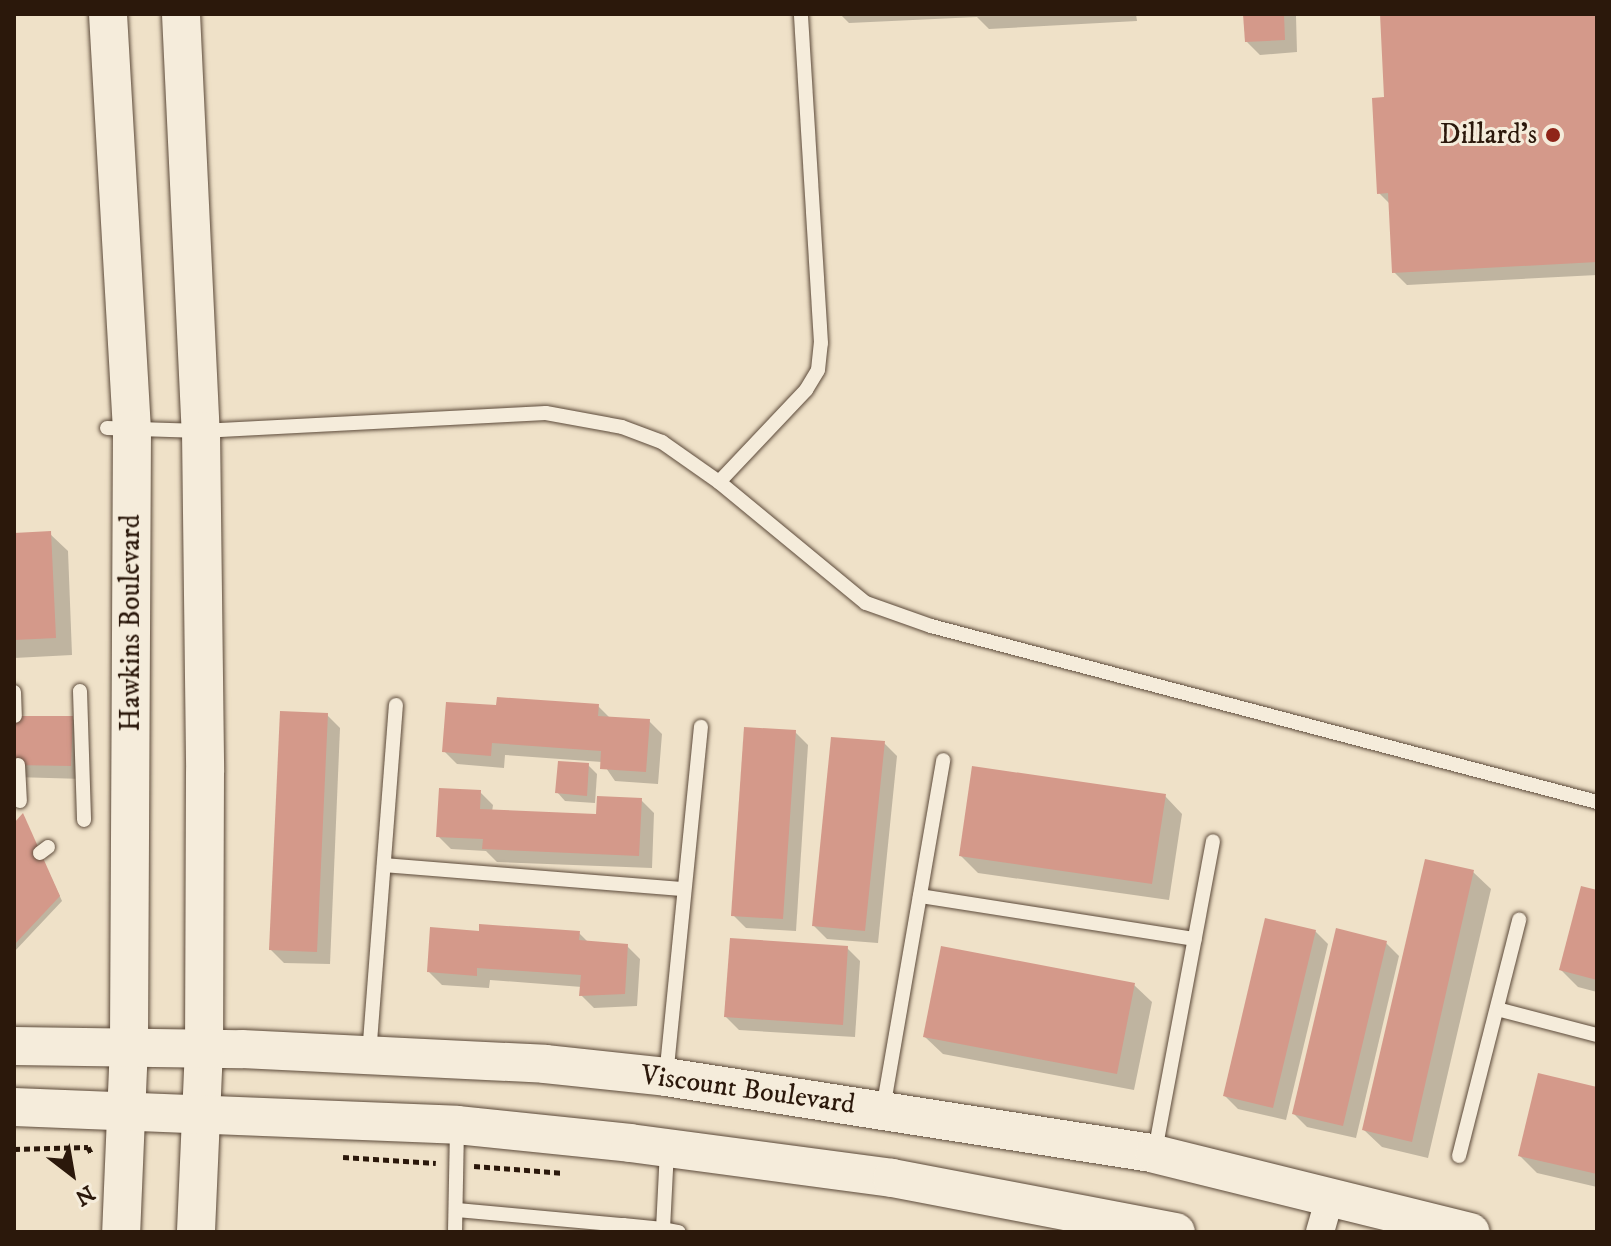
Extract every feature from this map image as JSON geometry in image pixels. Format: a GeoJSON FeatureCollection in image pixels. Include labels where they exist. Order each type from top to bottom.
{"type":"FeatureCollection","features":[{"type":"Feature","properties":{"kind":"main road","name":"Hawkins Boulevard"},"geometry":{"type":"LineString","coordinates":[[108,14],[119,428],[129,1045],[121,1232]]}},
{"type":"Feature","properties":{"kind":"main road"},"geometry":{"type":"LineString","coordinates":[[181,14],[201,431],[204,1048],[196,1232]]}},
{"type":"Feature","properties":{"kind":"main road","name":"Viscount Boulevard"},"geometry":{"type":"LineString","coordinates":[[14,1046],[129,1045],[545,1064],[666,1077],[1155,1154],[1325,1215],[1470,1232]]}},
{"type":"Feature","properties":{"kind":"main road"},"geometry":{"type":"LineString","coordinates":[[14,1107],[127,1108],[457,1125],[667,1147],[821,1167],[1083,1222],[1176,1232]]}},
{"type":"Feature","properties":{"kind":"lane"},"geometry":{"type":"LineString","coordinates":[[719,482],[806,390],[818,370],[821,343],[801,14]]}},
{"type":"Feature","properties":{"kind":"lane"},"geometry":{"type":"LineString","coordinates":[[119,428],[201,431],[546,413],[622,427],[662,442],[719,482],[866,603],[931,626],[1597,802]]}},
{"type":"Feature","properties":{"kind":"lane"},"geometry":{"type":"LineString","coordinates":[[80,691],[84,820]]}},
{"type":"Feature","properties":{"kind":"lane"},"geometry":{"type":"LineString","coordinates":[[14,692],[15,716]]}},
{"type":"Feature","properties":{"kind":"lane"},"geometry":{"type":"LineString","coordinates":[[369,1056],[396,705]]}},
{"type":"Feature","properties":{"kind":"lane"},"geometry":{"type":"LineString","coordinates":[[666,1077],[701,727]]}},
{"type":"Feature","properties":{"kind":"lane"},"geometry":{"type":"LineString","coordinates":[[883,1109],[943,760]]}},
{"type":"Feature","properties":{"kind":"lane"},"geometry":{"type":"LineString","coordinates":[[18,765],[20,801]]}},
{"type":"Feature","properties":{"kind":"lane"},"geometry":{"type":"LineString","coordinates":[[1155,1154],[1213,841]]}},
{"type":"Feature","properties":{"kind":"lane"},"geometry":{"type":"LineString","coordinates":[[384,865],[684,889]]}},
{"type":"Feature","properties":{"kind":"lane"},"geometry":{"type":"LineString","coordinates":[[920,896],[1195,939]]}},
{"type":"Feature","properties":{"kind":"lane"},"geometry":{"type":"LineString","coordinates":[[1459,1156],[1519,920]]}},
{"type":"Feature","properties":{"kind":"lane"},"geometry":{"type":"LineString","coordinates":[[1497,1009],[1597,1035]]}},
{"type":"Feature","properties":{"kind":"lane"},"geometry":{"type":"LineString","coordinates":[[455,1232],[457,1125]]}},
{"type":"Feature","properties":{"kind":"lane"},"geometry":{"type":"LineString","coordinates":[[663,1229],[667,1147]]}},
{"type":"Feature","properties":{"kind":"lane"},"geometry":{"type":"LineString","coordinates":[[457,1210],[620,1229],[679,1232]]}},
{"type":"Feature","properties":{"kind":"path"},"geometry":{"type":"LineString","coordinates":[[14,1149],[88,1147]]}},
{"type":"Feature","properties":{"kind":"path"},"geometry":{"type":"LineString","coordinates":[[332,1156],[576,1174]]}},
{"type":"Feature","properties":{"kind":"building"},"geometry":{"type":"Polygon","coordinates":[[[1243,14],[1284,14],[1285,40],[1245,42],[1243,14]]]}},
{"type":"Feature","properties":{"kind":"building"},"geometry":{"type":"Polygon","coordinates":[[[1380,14],[1597,14],[1597,262],[1392,273],[1388,193],[1377,194],[1372,98],[1384,97],[1380,14]]]}},
{"type":"Feature","properties":{"kind":"building"},"geometry":{"type":"Polygon","coordinates":[[[51,531],[56,638],[14,640],[14,533],[51,531]]]}},
{"type":"Feature","properties":{"kind":"building"},"geometry":{"type":"Polygon","coordinates":[[[497,697],[599,704],[598,716],[650,719],[646,772],[600,769],[601,751],[492,743],[491,756],[442,752],[446,702],[496,705],[497,697]]]}},
{"type":"Feature","properties":{"kind":"building"},"geometry":{"type":"Polygon","coordinates":[[[280,711],[328,713],[317,952],[269,950],[280,711]]]}},
{"type":"Feature","properties":{"kind":"building"},"geometry":{"type":"Polygon","coordinates":[[[14,716],[73,716],[71,766],[14,765],[14,716]]]}},
{"type":"Feature","properties":{"kind":"building"},"geometry":{"type":"Polygon","coordinates":[[[744,727],[796,730],[783,919],[731,916],[744,727]]]}},
{"type":"Feature","properties":{"kind":"building"},"geometry":{"type":"Polygon","coordinates":[[[831,737],[885,741],[865,931],[812,926],[831,737]]]}},
{"type":"Feature","properties":{"kind":"building"},"geometry":{"type":"Polygon","coordinates":[[[558,761],[589,763],[587,796],[555,793],[558,761]]]}},
{"type":"Feature","properties":{"kind":"building"},"geometry":{"type":"Polygon","coordinates":[[[972,766],[1166,794],[1152,884],[959,856],[972,766]]]}},
{"type":"Feature","properties":{"kind":"building"},"geometry":{"type":"Polygon","coordinates":[[[439,788],[481,790],[480,809],[596,814],[597,796],[642,798],[639,856],[482,849],[483,839],[436,837],[439,788]]]}},
{"type":"Feature","properties":{"kind":"building"},"geometry":{"type":"Polygon","coordinates":[[[23,813],[60,896],[14,945],[14,823],[23,813]]]}},
{"type":"Feature","properties":{"kind":"building"},"geometry":{"type":"Polygon","coordinates":[[[1425,859],[1474,870],[1412,1142],[1362,1130],[1425,859]]]}},
{"type":"Feature","properties":{"kind":"building"},"geometry":{"type":"Polygon","coordinates":[[[1581,886],[1597,890],[1597,980],[1559,970],[1581,886]]]}},
{"type":"Feature","properties":{"kind":"building"},"geometry":{"type":"Polygon","coordinates":[[[1265,918],[1316,930],[1273,1108],[1223,1096],[1265,918]]]}},
{"type":"Feature","properties":{"kind":"building"},"geometry":{"type":"Polygon","coordinates":[[[479,924],[580,931],[579,940],[628,944],[625,994],[579,996],[581,975],[477,968],[477,976],[427,972],[430,927],[479,931],[479,924]]]}},
{"type":"Feature","properties":{"kind":"building"},"geometry":{"type":"Polygon","coordinates":[[[1336,928],[1387,941],[1343,1126],[1292,1114],[1336,928]]]}},
{"type":"Feature","properties":{"kind":"building"},"geometry":{"type":"Polygon","coordinates":[[[730,938],[848,946],[843,1025],[724,1017],[730,938]]]}},
{"type":"Feature","properties":{"kind":"building"},"geometry":{"type":"Polygon","coordinates":[[[941,946],[1135,983],[1117,1074],[923,1037],[941,946]]]}},
{"type":"Feature","properties":{"kind":"building"},"geometry":{"type":"Polygon","coordinates":[[[1538,1073],[1597,1087],[1597,1174],[1518,1156],[1538,1073]]]}},
{"type":"Feature","properties":{"kind":"place","name":"Dillard's"},"geometry":{"type":"Point","coordinates":[1553,135]}}]}
